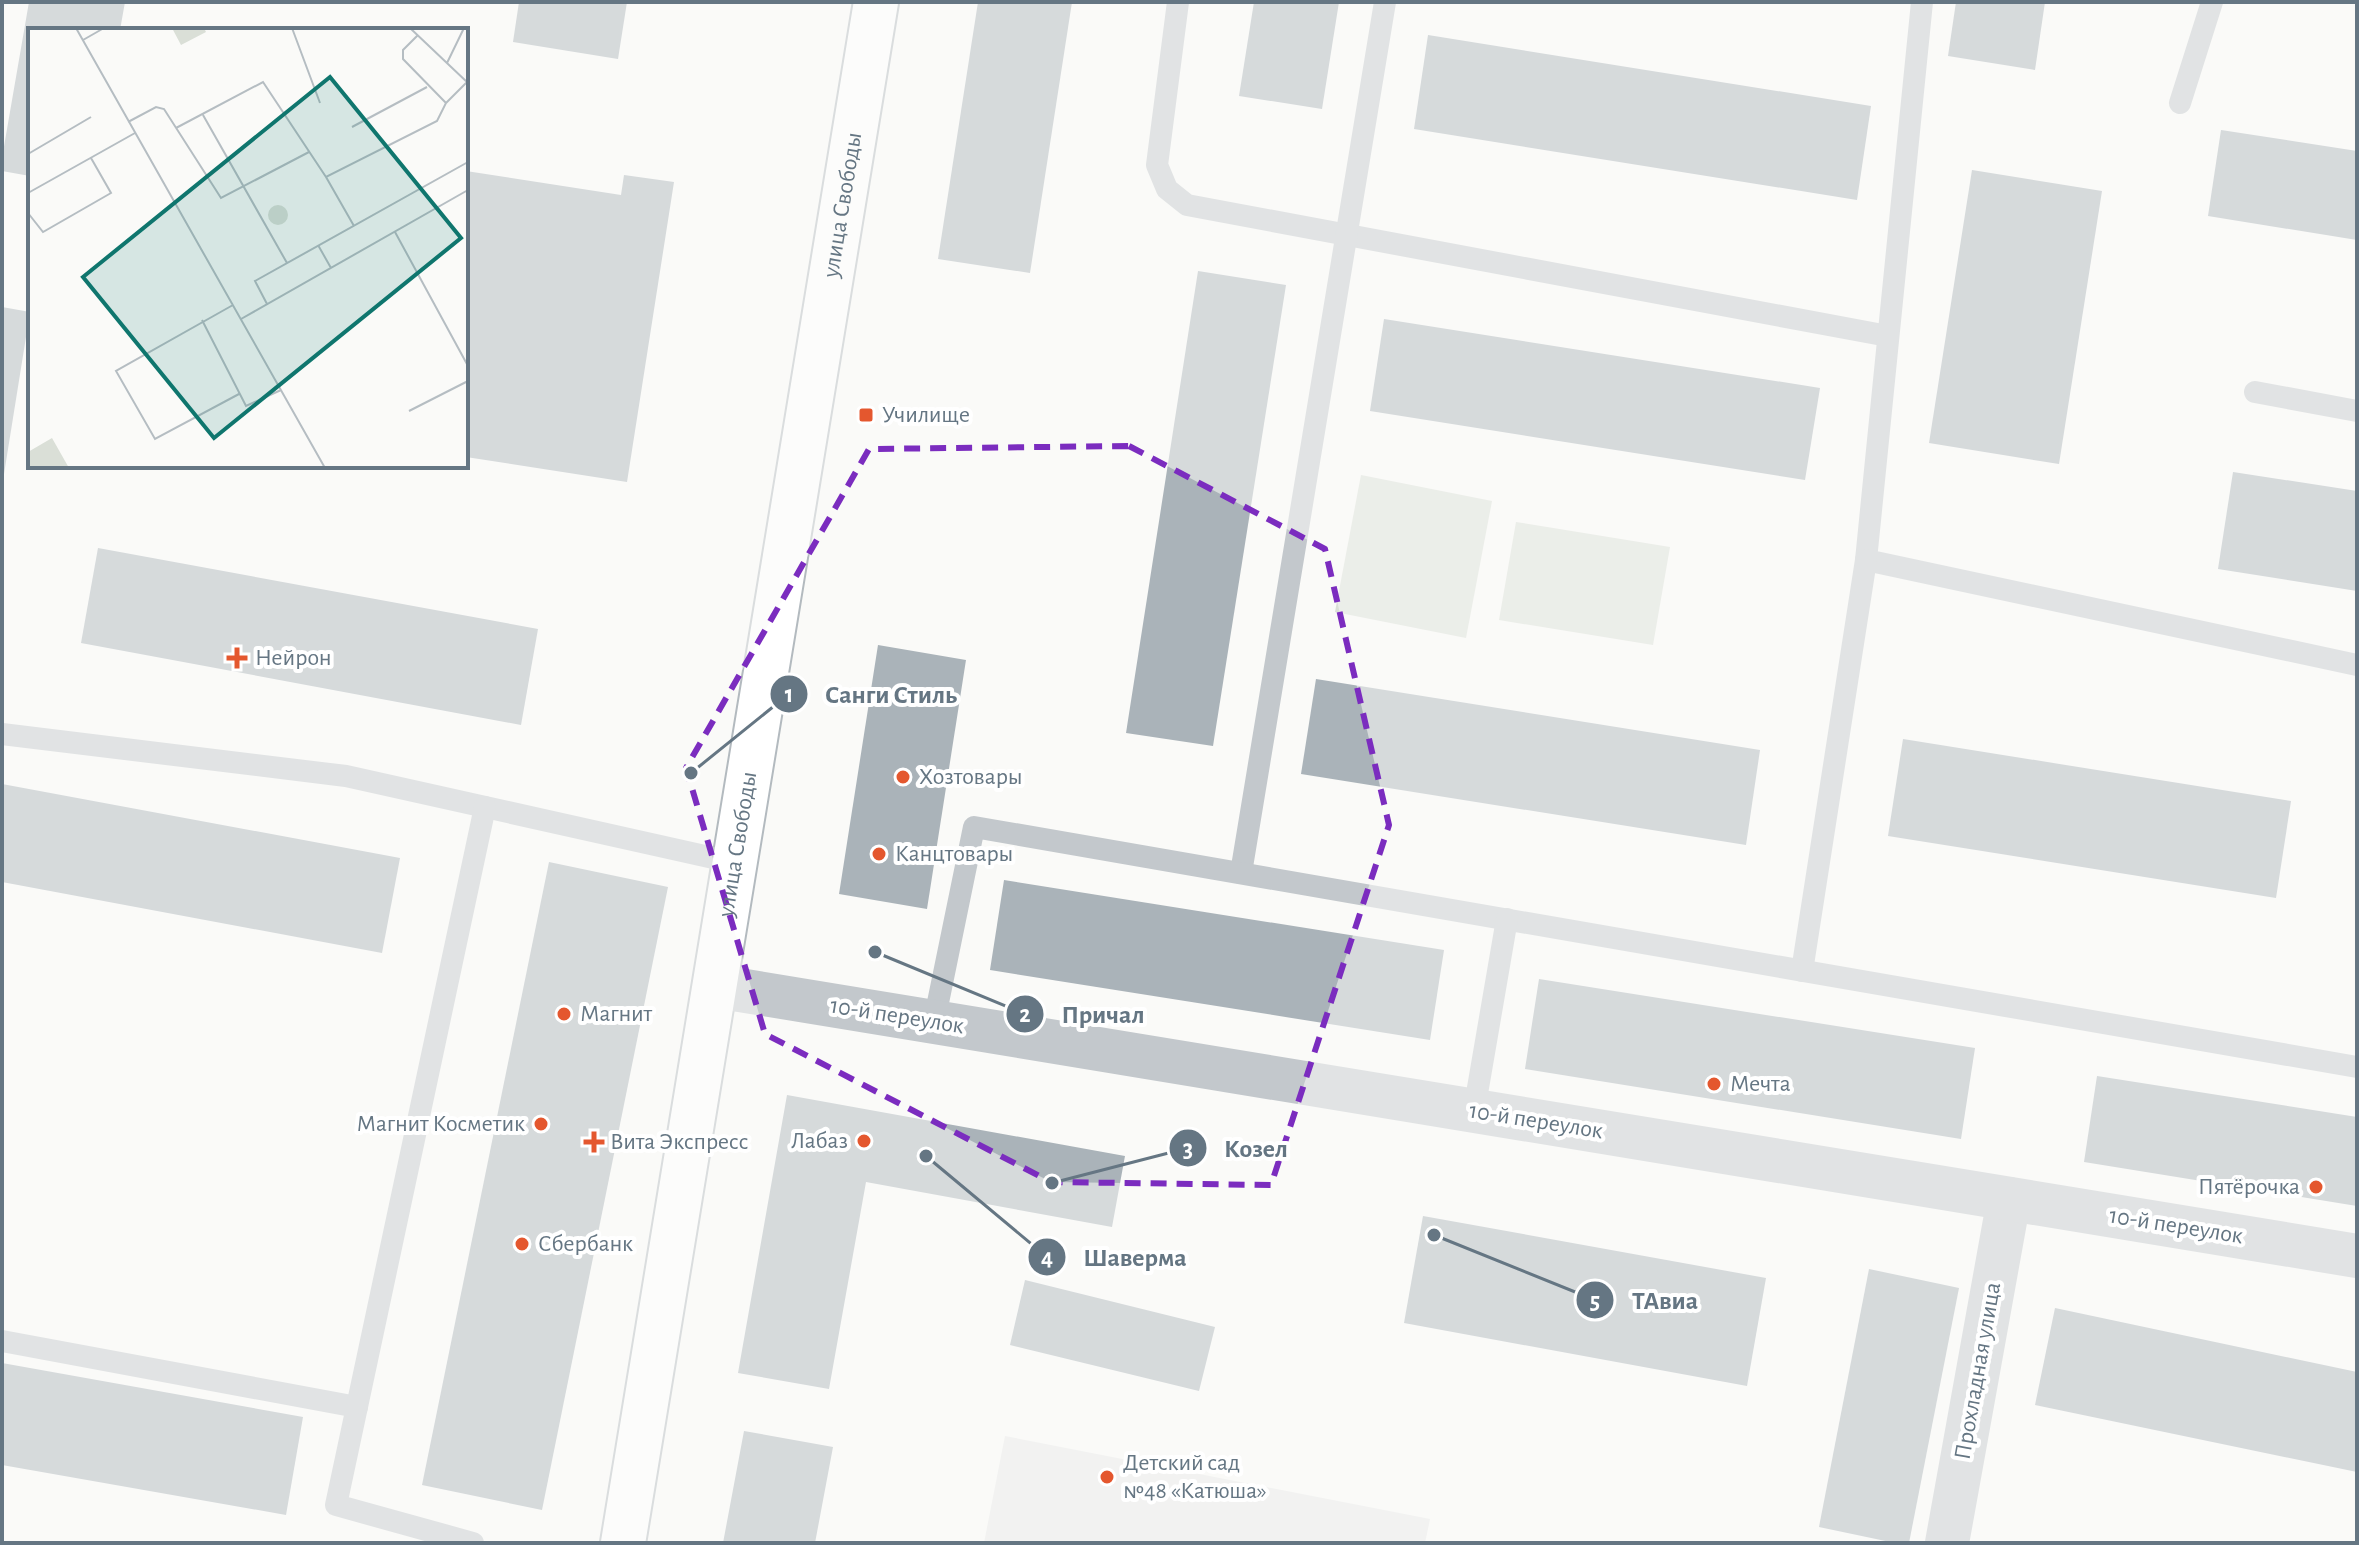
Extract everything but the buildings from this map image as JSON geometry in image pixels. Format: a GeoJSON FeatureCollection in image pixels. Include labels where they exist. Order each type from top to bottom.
{"type":"FeatureCollection","features":[{"type":"Feature","properties":{"kind":"main road","name":"улица Свободы"},"geometry":{"type":"LineString","coordinates":[[623,1543],[876,2]]}},
{"type":"Feature","properties":{"kind":"street","name":"10-й переулок"},"geometry":{"type":"LineString","coordinates":[[715,986],[2357,1256]]}},
{"type":"Feature","properties":{"kind":"street","name":"Прохладная улица"},"geometry":{"type":"LineString","coordinates":[[1947,1543],[2009,1199]]}},
{"type":"Feature","properties":{"kind":"lane"},"geometry":{"type":"LineString","coordinates":[[1178,2],[1157,165],[1167,189],[1187,205],[1888,336]]}},
{"type":"Feature","properties":{"kind":"lane"},"geometry":{"type":"LineString","coordinates":[[1241,873],[1385,2]]}},
{"type":"Feature","properties":{"kind":"lane"},"geometry":{"type":"LineString","coordinates":[[1802,971],[1866,560],[1922,2]]}},
{"type":"Feature","properties":{"kind":"lane"},"geometry":{"type":"LineString","coordinates":[[2180,103],[2212,2]]}},
{"type":"Feature","properties":{"kind":"lane"},"geometry":{"type":"LineString","coordinates":[[2255,392],[2357,411]]}},
{"type":"Feature","properties":{"kind":"lane"},"geometry":{"type":"LineString","coordinates":[[1866,560],[2357,665]]}},
{"type":"Feature","properties":{"kind":"lane"},"geometry":{"type":"LineString","coordinates":[[2,734],[346,776],[736,863]]}},
{"type":"Feature","properties":{"kind":"lane"},"geometry":{"type":"LineString","coordinates":[[473,1543],[336,1505],[485,807]]}},
{"type":"Feature","properties":{"kind":"lane"},"geometry":{"type":"LineString","coordinates":[[934,1022],[974,827],[2357,1067]]}},
{"type":"Feature","properties":{"kind":"lane"},"geometry":{"type":"LineString","coordinates":[[1474,1111],[1507,919]]}},
{"type":"Feature","properties":{"kind":"lane"},"geometry":{"type":"LineString","coordinates":[[2,1341],[357,1407]]}},
{"type":"Feature","properties":{"kind":"highlighted area"},"geometry":{"type":"Polygon","coordinates":[[[1129,446],[1325,549],[1389,825],[1271,1185],[1051,1182],[765,1034],[686,768],[869,449],[1129,446]]]}},
{"type":"Feature","properties":{"kind":"shaded area"},"geometry":{"type":"Polygon","coordinates":[[[1361,475],[1492,501],[1466,638],[1335,612],[1361,475]]]}},
{"type":"Feature","properties":{"kind":"shaded area"},"geometry":{"type":"Polygon","coordinates":[[[1516,522],[1670,547],[1653,645],[1499,620],[1516,522]]]}},
{"type":"Feature","properties":{"kind":"shaded area","name":"Детский сад №48 «Катюша»"},"geometry":{"type":"Polygon","coordinates":[[[1005,1436],[1430,1519],[1425,1543],[984,1543],[1005,1436]]]}},
{"type":"Feature","properties":{"kind":"place","name":"Училище"},"geometry":{"type":"Point","coordinates":[866,415]}},
{"type":"Feature","properties":{"kind":"place","name":"Нейрон"},"geometry":{"type":"Point","coordinates":[237,658]}},
{"type":"Feature","properties":{"kind":"place","name":"Санги Стиль"},"geometry":{"type":"Point","coordinates":[691,773]}},
{"type":"Feature","properties":{"kind":"place","name":"Хозтовары"},"geometry":{"type":"Point","coordinates":[903,777]}},
{"type":"Feature","properties":{"kind":"place","name":"Канцтовары"},"geometry":{"type":"Point","coordinates":[879,854]}},
{"type":"Feature","properties":{"kind":"place","name":"Причал"},"geometry":{"type":"Point","coordinates":[875,952]}},
{"type":"Feature","properties":{"kind":"place","name":"Магнит"},"geometry":{"type":"Point","coordinates":[564,1014]}},
{"type":"Feature","properties":{"kind":"place","name":"Мечта"},"geometry":{"type":"Point","coordinates":[1714,1084]}},
{"type":"Feature","properties":{"kind":"place","name":"Магнит Косметик"},"geometry":{"type":"Point","coordinates":[541,1124]}},
{"type":"Feature","properties":{"kind":"place","name":"Лабаз"},"geometry":{"type":"Point","coordinates":[864,1141]}},
{"type":"Feature","properties":{"kind":"place","name":"Вита Экспресс"},"geometry":{"type":"Point","coordinates":[594,1142]}},
{"type":"Feature","properties":{"kind":"place","name":"Шаверма"},"geometry":{"type":"Point","coordinates":[926,1156]}},
{"type":"Feature","properties":{"kind":"place","name":"Козел"},"geometry":{"type":"Point","coordinates":[1052,1183]}},
{"type":"Feature","properties":{"kind":"place","name":"Пятёрочка"},"geometry":{"type":"Point","coordinates":[2316,1187]}},
{"type":"Feature","properties":{"kind":"place","name":"ТАвиа"},"geometry":{"type":"Point","coordinates":[1434,1235]}},
{"type":"Feature","properties":{"kind":"place","name":"Сбербанк"},"geometry":{"type":"Point","coordinates":[522,1244]}},
{"type":"Feature","properties":{"kind":"place","name":"Детский сад №48 «Катюша»"},"geometry":{"type":"Point","coordinates":[1107,1477]}}]}
